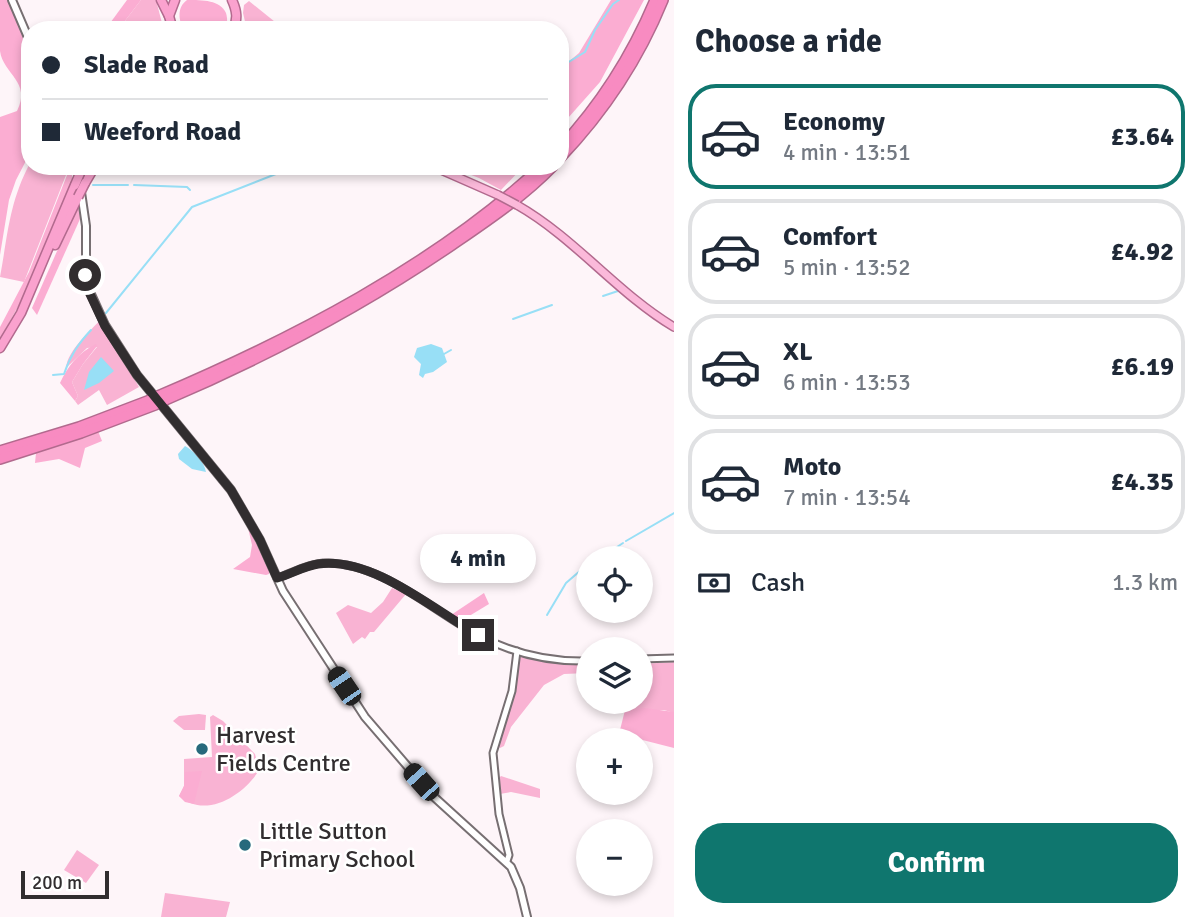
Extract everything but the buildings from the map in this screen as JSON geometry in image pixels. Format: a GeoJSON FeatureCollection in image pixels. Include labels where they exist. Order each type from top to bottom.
{"type":"FeatureCollection","features":[{"type":"Feature","properties":{"kind":"highway"},"geometry":{"type":"LineString","coordinates":[[161,0],[169,21]]}},
{"type":"Feature","properties":{"kind":"highway"},"geometry":{"type":"LineString","coordinates":[[171,21],[175,0]]}},
{"type":"Feature","properties":{"kind":"highway"},"geometry":{"type":"LineString","coordinates":[[232,0],[237,14]]}},
{"type":"Feature","properties":{"kind":"highway"},"geometry":{"type":"LineString","coordinates":[[235,21],[240,0]]}},
{"type":"Feature","properties":{"kind":"highway"},"geometry":{"type":"LineString","coordinates":[[569,137],[603,97],[628,57],[655,0]]}},
{"type":"Feature","properties":{"kind":"highway"},"geometry":{"type":"LineString","coordinates":[[569,148],[612,96],[645,42],[663,0]]}},
{"type":"Feature","properties":{"kind":"highway"},"geometry":{"type":"LineString","coordinates":[[0,348],[26,302],[78,175]]}},
{"type":"Feature","properties":{"kind":"highway"},"geometry":{"type":"LineString","coordinates":[[0,356],[25,317],[89,175]]}},
{"type":"Feature","properties":{"kind":"highway"},"geometry":{"type":"LineString","coordinates":[[0,452],[157,400],[258,351],[385,281],[491,209],[531,175]]}},
{"type":"Feature","properties":{"kind":"highway"},"geometry":{"type":"LineString","coordinates":[[0,459],[82,433],[258,359],[385,289],[493,215],[541,175]]}},
{"type":"Feature","properties":{"kind":"main road"},"geometry":{"type":"LineString","coordinates":[[12,0],[21,22]]}},
{"type":"Feature","properties":{"kind":"main road"},"geometry":{"type":"LineString","coordinates":[[237,14],[238,21]]}},
{"type":"Feature","properties":{"kind":"main road"},"geometry":{"type":"LineString","coordinates":[[81,175],[85,212],[86,283],[105,326],[137,375],[231,490],[260,540],[277,578],[319,649],[377,733],[433,796],[507,861],[517,878],[527,917]]}},
{"type":"Feature","properties":{"kind":"main road"},"geometry":{"type":"LineString","coordinates":[[452,175],[517,205],[562,234],[645,307],[674,327]]}},
{"type":"Feature","properties":{"kind":"street"},"geometry":{"type":"LineString","coordinates":[[277,578],[321,564],[355,567],[415,596],[478,635],[545,660],[576,660]]}},
{"type":"Feature","properties":{"kind":"street"},"geometry":{"type":"LineString","coordinates":[[507,861],[509,855],[499,814],[494,753],[510,699],[517,651]]}},
{"type":"Feature","properties":{"kind":"street"},"geometry":{"type":"LineString","coordinates":[[653,659],[674,658]]}},
{"type":"Feature","properties":{"kind":"shaded area"},"geometry":{"type":"Polygon","coordinates":[[[0,0],[9,0],[21,28],[21,93],[0,51],[0,0]]]}},
{"type":"Feature","properties":{"kind":"shaded area"},"geometry":{"type":"Polygon","coordinates":[[[127,0],[141,0],[125,21],[112,21],[127,0]]]}},
{"type":"Feature","properties":{"kind":"shaded area"},"geometry":{"type":"Polygon","coordinates":[[[141,0],[156,0],[161,21],[125,21],[141,0]]]}},
{"type":"Feature","properties":{"kind":"shaded area"},"geometry":{"type":"Polygon","coordinates":[[[187,0],[215,3],[226,13],[227,21],[181,21],[181,6],[187,0]]]}},
{"type":"Feature","properties":{"kind":"shaded area"},"geometry":{"type":"Polygon","coordinates":[[[611,0],[644,0],[600,82],[569,117],[569,61],[579,53],[611,0]]]}},
{"type":"Feature","properties":{"kind":"shaded area"},"geometry":{"type":"Polygon","coordinates":[[[249,1],[274,21],[245,21],[244,5],[249,1]]]}},
{"type":"Feature","properties":{"kind":"shaded area"},"geometry":{"type":"Polygon","coordinates":[[[21,101],[21,170],[9,200],[0,255],[0,117],[17,111],[21,101]]]}},
{"type":"Feature","properties":{"kind":"shaded area"},"geometry":{"type":"Polygon","coordinates":[[[24,175],[66,175],[24,282],[0,277],[13,205],[24,175]]]}},
{"type":"Feature","properties":{"kind":"shaded area"},"geometry":{"type":"Polygon","coordinates":[[[67,175],[72,175],[30,285],[0,339],[0,327],[29,272],[67,175]]]}},
{"type":"Feature","properties":{"kind":"shaded area"},"geometry":{"type":"Polygon","coordinates":[[[471,175],[515,175],[501,190],[471,175]]]}},
{"type":"Feature","properties":{"kind":"shaded area"},"geometry":{"type":"Polygon","coordinates":[[[76,208],[80,208],[80,219],[37,315],[32,308],[76,208]]]}},
{"type":"Feature","properties":{"kind":"shaded area"},"geometry":{"type":"Polygon","coordinates":[[[100,320],[139,387],[107,405],[99,390],[78,405],[75,401],[78,396],[72,382],[97,347],[87,348],[66,368],[70,355],[79,342],[100,320]]]}},
{"type":"Feature","properties":{"kind":"shaded area"},"geometry":{"type":"Polygon","coordinates":[[[96,344],[72,382],[78,396],[75,401],[60,383],[74,361],[96,344]]]}},
{"type":"Feature","properties":{"kind":"shaded area"},"geometry":{"type":"Polygon","coordinates":[[[98,431],[102,441],[85,448],[80,468],[59,459],[35,463],[36,453],[98,431]]]}},
{"type":"Feature","properties":{"kind":"shaded area"},"geometry":{"type":"Polygon","coordinates":[[[248,528],[253,531],[269,574],[233,569],[250,557],[252,545],[248,528]]]}},
{"type":"Feature","properties":{"kind":"shaded area"},"geometry":{"type":"Polygon","coordinates":[[[392,588],[406,594],[374,632],[353,644],[336,613],[348,605],[371,613],[383,602],[392,588]]]}},
{"type":"Feature","properties":{"kind":"shaded area"},"geometry":{"type":"Polygon","coordinates":[[[484,593],[489,604],[461,621],[451,615],[484,593]]]}},
{"type":"Feature","properties":{"kind":"shaded area"},"geometry":{"type":"Polygon","coordinates":[[[522,655],[549,662],[576,662],[576,674],[564,674],[544,685],[511,727],[504,746],[500,748],[497,745],[517,658],[522,655]]]}},
{"type":"Feature","properties":{"kind":"shaded area"},"geometry":{"type":"Polygon","coordinates":[[[674,662],[674,713],[653,710],[653,663],[674,662]]]}},
{"type":"Feature","properties":{"kind":"shaded area"},"geometry":{"type":"Polygon","coordinates":[[[653,709],[674,712],[674,748],[653,743],[653,728],[620,728],[624,714],[653,714],[653,709]]]}},
{"type":"Feature","properties":{"kind":"shaded area"},"geometry":{"type":"Polygon","coordinates":[[[206,715],[205,730],[184,730],[173,721],[179,716],[206,715]]]}},
{"type":"Feature","properties":{"kind":"shaded area"},"geometry":{"type":"Polygon","coordinates":[[[213,715],[223,721],[255,754],[259,770],[244,788],[224,801],[212,805],[190,803],[179,796],[184,786],[184,759],[212,757],[210,717],[213,715]]]}},
{"type":"Feature","properties":{"kind":"shaded area"},"geometry":{"type":"Polygon","coordinates":[[[202,771],[194,804],[185,802],[179,796],[184,786],[185,772],[202,771]]]}},
{"type":"Feature","properties":{"kind":"shaded area"},"geometry":{"type":"Polygon","coordinates":[[[501,776],[540,789],[540,798],[511,792],[500,794],[498,779],[501,776]]]}},
{"type":"Feature","properties":{"kind":"shaded area"},"geometry":{"type":"Polygon","coordinates":[[[77,850],[99,865],[86,883],[64,870],[77,850]]]}},
{"type":"Feature","properties":{"kind":"shaded area"},"geometry":{"type":"Polygon","coordinates":[[[165,893],[230,902],[226,917],[161,917],[165,893]]]}},
{"type":"Feature","properties":{"kind":"water"},"geometry":{"type":"Polygon","coordinates":[[[431,344],[442,348],[447,362],[425,374],[423,378],[419,375],[421,364],[414,357],[417,348],[431,344]]]}},
{"type":"Feature","properties":{"kind":"water"},"geometry":{"type":"Polygon","coordinates":[[[101,357],[114,371],[99,383],[84,390],[89,372],[101,357]]]}},
{"type":"Feature","properties":{"kind":"water"},"geometry":{"type":"Polygon","coordinates":[[[185,446],[198,457],[206,472],[192,469],[179,459],[178,454],[185,446]]]}},
{"type":"Feature","properties":{"kind":"waterway"},"geometry":{"type":"LineString","coordinates":[[569,62],[585,52],[595,30],[613,4],[619,0]]}},
{"type":"Feature","properties":{"kind":"waterway"},"geometry":{"type":"LineString","coordinates":[[106,313],[192,207],[273,175]]}},
{"type":"Feature","properties":{"kind":"waterway"},"geometry":{"type":"LineString","coordinates":[[93,185],[128,185]]}},
{"type":"Feature","properties":{"kind":"waterway"},"geometry":{"type":"LineString","coordinates":[[134,185],[187,187],[190,190]]}},
{"type":"Feature","properties":{"kind":"waterway"},"geometry":{"type":"LineString","coordinates":[[603,296],[618,291]]}},
{"type":"Feature","properties":{"kind":"waterway"},"geometry":{"type":"LineString","coordinates":[[513,319],[552,305]]}},
{"type":"Feature","properties":{"kind":"waterway"},"geometry":{"type":"LineString","coordinates":[[53,375],[64,374],[75,351],[91,330]]}},
{"type":"Feature","properties":{"kind":"waterway"},"geometry":{"type":"LineString","coordinates":[[444,354],[451,350]]}},
{"type":"Feature","properties":{"kind":"waterway"},"geometry":{"type":"LineString","coordinates":[[626,541],[674,513]]}},
{"type":"Feature","properties":{"kind":"waterway"},"geometry":{"type":"LineString","coordinates":[[618,546],[623,543]]}},
{"type":"Feature","properties":{"kind":"waterway"},"geometry":{"type":"LineString","coordinates":[[547,615],[566,583],[576,574]]}},
{"type":"Feature","properties":{"kind":"place","name":"Harvest Fields Centre"},"geometry":{"type":"Point","coordinates":[202,749]}},
{"type":"Feature","properties":{"kind":"place","name":"Little Sutton Primary School"},"geometry":{"type":"Point","coordinates":[245,845]}},
{"type":"Feature","properties":{"kind":"route"},"geometry":{"type":"LineString","coordinates":[[85,275],[89,292],[105,326],[137,375],[231,490],[253,525],[277,578],[321,564],[355,567],[390,582],[478,635]]}}]}
